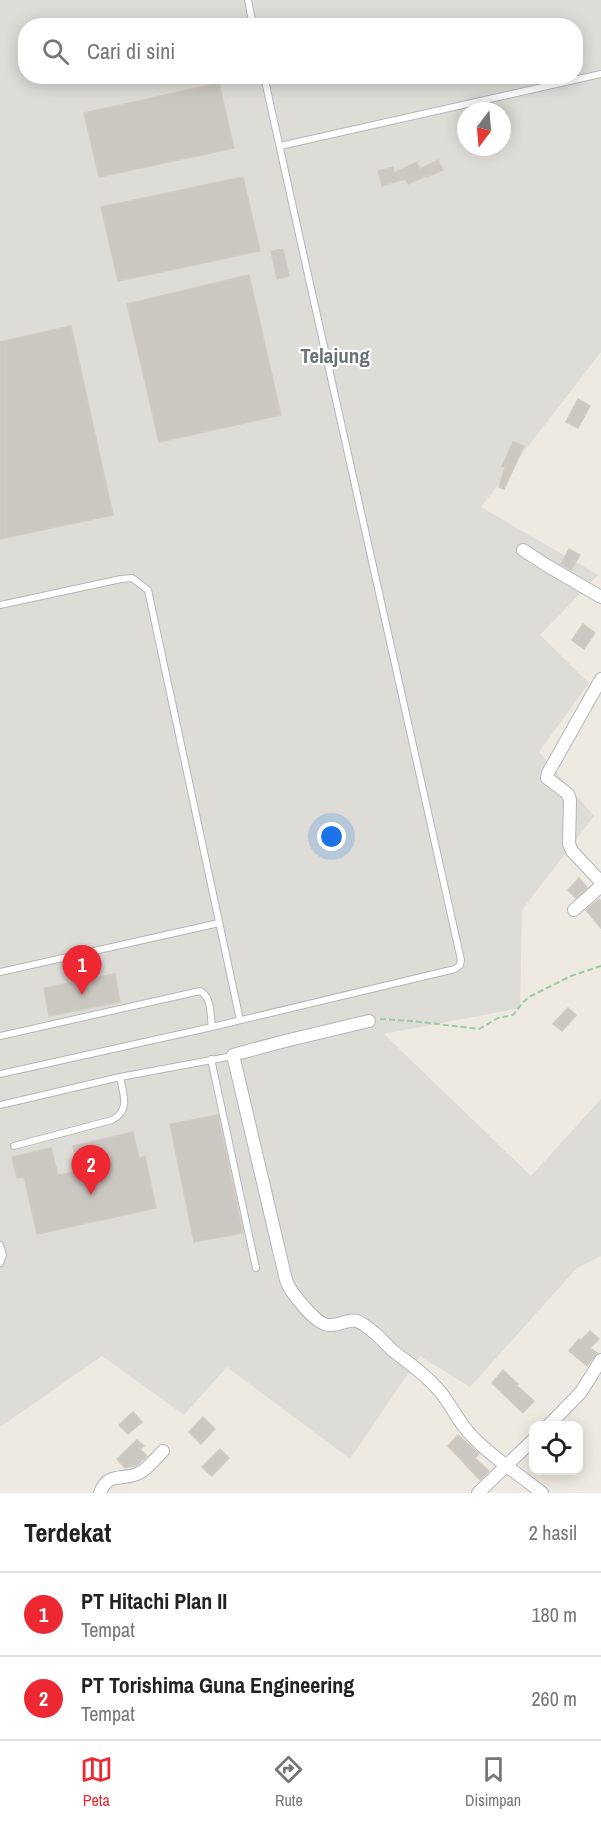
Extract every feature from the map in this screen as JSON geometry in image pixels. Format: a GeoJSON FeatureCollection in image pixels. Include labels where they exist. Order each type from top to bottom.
{"type":"FeatureCollection","features":[{"type":"Feature","properties":{"kind":"street"},"geometry":{"type":"LineString","coordinates":[[523,550],[601,597]]}},
{"type":"Feature","properties":{"kind":"street"},"geometry":{"type":"LineString","coordinates":[[574,910],[601,884],[572,851],[569,844],[570,800],[567,794],[547,778],[601,679]]}},
{"type":"Feature","properties":{"kind":"street"},"geometry":{"type":"LineString","coordinates":[[369,1021],[233,1055],[282,1268],[288,1285],[303,1305],[322,1323],[329,1325],[351,1320],[357,1321],[378,1335],[436,1386],[469,1434],[542,1493]]}},
{"type":"Feature","properties":{"kind":"street"},"geometry":{"type":"LineString","coordinates":[[552,1421],[581,1392],[601,1360]]}},
{"type":"Feature","properties":{"kind":"street"},"geometry":{"type":"LineString","coordinates":[[478,1493],[529,1443]]}},
{"type":"Feature","properties":{"kind":"street"},"geometry":{"type":"LineString","coordinates":[[100,1493],[107,1481],[138,1474],[163,1451]]}},
{"type":"Feature","properties":{"kind":"lane"},"geometry":{"type":"LineString","coordinates":[[248,0],[251,18]]}},
{"type":"Feature","properties":{"kind":"lane"},"geometry":{"type":"LineString","coordinates":[[583,78],[601,74]]}},
{"type":"Feature","properties":{"kind":"lane"},"geometry":{"type":"LineString","coordinates":[[0,1074],[212,1027],[455,969],[460,965],[461,960],[266,84]]}},
{"type":"Feature","properties":{"kind":"lane"},"geometry":{"type":"LineString","coordinates":[[280,146],[556,84]]}},
{"type":"Feature","properties":{"kind":"lane"},"geometry":{"type":"LineString","coordinates":[[0,605],[121,579],[132,578],[148,590],[240,1020]]}},
{"type":"Feature","properties":{"kind":"lane"},"geometry":{"type":"LineString","coordinates":[[0,972],[219,923]]}},
{"type":"Feature","properties":{"kind":"lane"},"geometry":{"type":"LineString","coordinates":[[0,1036],[200,991],[208,999],[212,1027]]}},
{"type":"Feature","properties":{"kind":"lane"},"geometry":{"type":"LineString","coordinates":[[0,1105],[120,1077],[233,1055]]}},
{"type":"Feature","properties":{"kind":"lane"},"geometry":{"type":"LineString","coordinates":[[211,1059],[256,1268]]}},
{"type":"Feature","properties":{"kind":"lane"},"geometry":{"type":"LineString","coordinates":[[14,1146],[112,1120],[119,1116],[123,1113],[124,1106],[120,1077]]}},
{"type":"Feature","properties":{"kind":"lane"},"geometry":{"type":"LineString","coordinates":[[0,1245],[3,1255],[0,1263]]}},
{"type":"Feature","properties":{"kind":"path"},"geometry":{"type":"LineString","coordinates":[[369,1021],[391,1019],[479,1029],[498,1018],[513,1015],[526,999],[558,981],[601,966]]}},
{"type":"Feature","properties":{"kind":"shaded area"},"geometry":{"type":"Polygon","coordinates":[[[0,0],[601,0],[601,352],[481,507],[598,575],[540,635],[589,683],[539,752],[594,816],[522,910],[520,1008],[384,1034],[531,1176],[601,1099],[601,1256],[577,1268],[470,1387],[420,1356],[350,1459],[227,1367],[184,1415],[102,1356],[0,1427],[0,0]]]}},
{"type":"Feature","properties":{"kind":"building"},"geometry":{"type":"Polygon","coordinates":[[[219,84],[234,148],[99,177],[84,113],[219,84]]]}},
{"type":"Feature","properties":{"kind":"building"},"geometry":{"type":"Polygon","coordinates":[[[438,160],[443,170],[408,184],[405,179],[382,186],[378,171],[393,167],[394,173],[417,162],[420,169],[438,160]]]}},
{"type":"Feature","properties":{"kind":"building"},"geometry":{"type":"Polygon","coordinates":[[[243,177],[260,251],[118,281],[101,207],[243,177]]]}},
{"type":"Feature","properties":{"kind":"building"},"geometry":{"type":"Polygon","coordinates":[[[283,249],[289,276],[277,279],[271,251],[283,249]]]}},
{"type":"Feature","properties":{"kind":"building"},"geometry":{"type":"Polygon","coordinates":[[[249,275],[281,415],[159,442],[127,304],[249,275]]]}},
{"type":"Feature","properties":{"kind":"building"},"geometry":{"type":"Polygon","coordinates":[[[71,326],[113,515],[0,539],[0,342],[71,326]]]}},
{"type":"Feature","properties":{"kind":"building"},"geometry":{"type":"Polygon","coordinates":[[[578,399],[590,406],[578,428],[566,422],[578,399]]]}},
{"type":"Feature","properties":{"kind":"building"},"geometry":{"type":"Polygon","coordinates":[[[513,442],[524,446],[504,489],[499,487],[505,467],[502,466],[513,442]]]}},
{"type":"Feature","properties":{"kind":"building"},"geometry":{"type":"Polygon","coordinates":[[[569,549],[580,555],[571,570],[561,564],[569,549]]]}},
{"type":"Feature","properties":{"kind":"building"},"geometry":{"type":"Polygon","coordinates":[[[583,624],[595,633],[584,649],[572,640],[583,624]]]}},
{"type":"Feature","properties":{"kind":"building"},"geometry":{"type":"Polygon","coordinates":[[[579,878],[587,888],[576,898],[568,890],[579,878]]]}},
{"type":"Feature","properties":{"kind":"building"},"geometry":{"type":"Polygon","coordinates":[[[599,899],[601,901],[601,928],[586,910],[599,899]]]}},
{"type":"Feature","properties":{"kind":"building"},"geometry":{"type":"Polygon","coordinates":[[[115,974],[120,1002],[49,1016],[44,988],[115,974]]]}},
{"type":"Feature","properties":{"kind":"building"},"geometry":{"type":"Polygon","coordinates":[[[568,1008],[576,1015],[562,1031],[553,1024],[568,1008]]]}},
{"type":"Feature","properties":{"kind":"building"},"geometry":{"type":"Polygon","coordinates":[[[218,1115],[243,1233],[194,1242],[170,1124],[218,1115]]]}},
{"type":"Feature","properties":{"kind":"building"},"geometry":{"type":"Polygon","coordinates":[[[133,1132],[139,1158],[145,1156],[156,1208],[37,1234],[24,1177],[17,1178],[12,1157],[51,1148],[58,1175],[79,1171],[73,1146],[133,1132]]]}},
{"type":"Feature","properties":{"kind":"building"},"geometry":{"type":"Polygon","coordinates":[[[590,1331],[599,1339],[590,1348],[597,1353],[587,1366],[569,1351],[590,1331]]]}},
{"type":"Feature","properties":{"kind":"building"},"geometry":{"type":"Polygon","coordinates":[[[503,1370],[534,1401],[523,1413],[492,1383],[503,1370]]]}},
{"type":"Feature","properties":{"kind":"building"},"geometry":{"type":"Polygon","coordinates":[[[133,1412],[142,1422],[128,1434],[119,1425],[133,1412]]]}},
{"type":"Feature","properties":{"kind":"building"},"geometry":{"type":"Polygon","coordinates":[[[203,1417],[215,1429],[201,1444],[189,1432],[203,1417]]]}},
{"type":"Feature","properties":{"kind":"building"},"geometry":{"type":"Polygon","coordinates":[[[458,1435],[479,1454],[475,1458],[489,1471],[480,1480],[448,1446],[458,1435]]]}},
{"type":"Feature","properties":{"kind":"building"},"geometry":{"type":"Polygon","coordinates":[[[137,1440],[144,1446],[140,1449],[147,1456],[137,1465],[125,1468],[117,1459],[137,1440]]]}},
{"type":"Feature","properties":{"kind":"building"},"geometry":{"type":"Polygon","coordinates":[[[220,1449],[229,1458],[212,1476],[202,1467],[220,1449]]]}},
{"type":"Feature","properties":{"kind":"place","name":"PT Hitachi Plan II"},"geometry":{"type":"Point","coordinates":[82,995]}},
{"type":"Feature","properties":{"kind":"place","name":"PT Torishima Guna Engineering"},"geometry":{"type":"Point","coordinates":[91,1195]}},
{"type":"Feature","properties":{"kind":"district","name":"Telajung"},"geometry":{"type":"Point","coordinates":[335,355]}}]}
